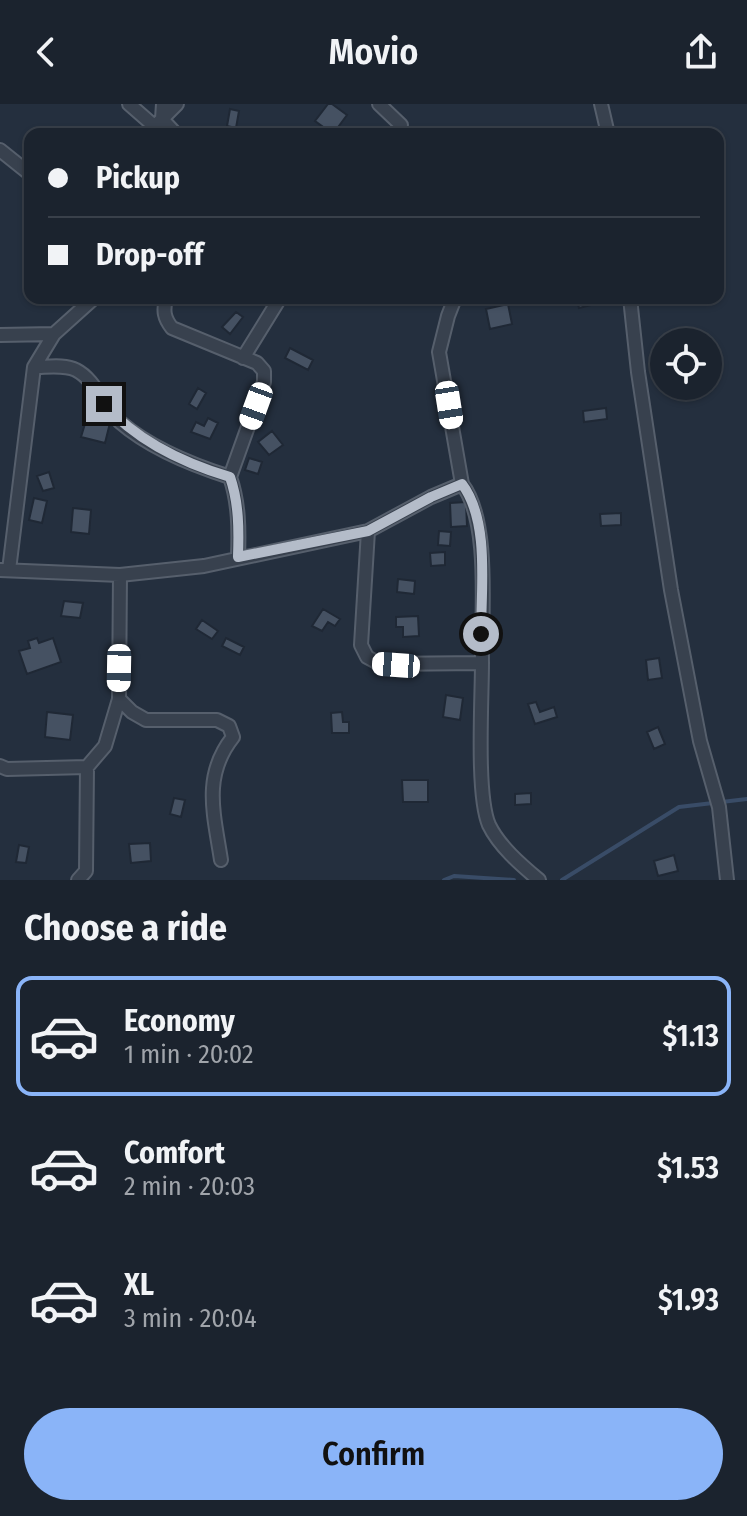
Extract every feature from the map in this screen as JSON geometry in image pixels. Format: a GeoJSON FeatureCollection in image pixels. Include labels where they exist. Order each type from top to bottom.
{"type":"FeatureCollection","features":[{"type":"Feature","properties":{"kind":"street"},"geometry":{"type":"LineString","coordinates":[[129,104],[154,126]]}},
{"type":"Feature","properties":{"kind":"street"},"geometry":{"type":"LineString","coordinates":[[154,126],[163,104]]}},
{"type":"Feature","properties":{"kind":"street"},"geometry":{"type":"LineString","coordinates":[[154,126],[177,104]]}},
{"type":"Feature","properties":{"kind":"street"},"geometry":{"type":"LineString","coordinates":[[379,104],[401,125]]}},
{"type":"Feature","properties":{"kind":"street"},"geometry":{"type":"LineString","coordinates":[[601,104],[607,128]]}},
{"type":"Feature","properties":{"kind":"street"},"geometry":{"type":"LineString","coordinates":[[0,150],[24,169]]}},
{"type":"Feature","properties":{"kind":"street"},"geometry":{"type":"LineString","coordinates":[[87,304],[54,334],[34,367],[4,570],[120,575],[187,569],[368,531],[462,484]]}},
{"type":"Feature","properties":{"kind":"street"},"geometry":{"type":"LineString","coordinates":[[164,304],[166,321],[172,328],[257,363],[264,371],[264,382],[230,477],[239,526],[238,557]]}},
{"type":"Feature","properties":{"kind":"street"},"geometry":{"type":"LineString","coordinates":[[243,358],[276,304]]}},
{"type":"Feature","properties":{"kind":"street"},"geometry":{"type":"LineString","coordinates":[[453,304],[439,352],[462,484],[471,495],[481,547],[482,770],[486,816],[490,827],[506,847],[539,880]]}},
{"type":"Feature","properties":{"kind":"street"},"geometry":{"type":"LineString","coordinates":[[631,304],[671,590],[700,741],[719,807],[727,880]]}},
{"type":"Feature","properties":{"kind":"street"},"geometry":{"type":"LineString","coordinates":[[0,335],[54,334]]}},
{"type":"Feature","properties":{"kind":"street"},"geometry":{"type":"LineString","coordinates":[[34,367],[70,367],[81,372],[120,422],[160,449],[200,468],[230,477]]}},
{"type":"Feature","properties":{"kind":"street"},"geometry":{"type":"LineString","coordinates":[[368,531],[360,630],[361,645],[367,657],[380,664],[396,665],[482,663]]}},
{"type":"Feature","properties":{"kind":"street"},"geometry":{"type":"LineString","coordinates":[[78,880],[86,871],[87,767],[105,746],[119,699],[120,575]]}},
{"type":"Feature","properties":{"kind":"street"},"geometry":{"type":"LineString","coordinates":[[119,699],[146,720],[217,720],[229,726],[233,737],[217,761],[212,797],[221,860]]}},
{"type":"Feature","properties":{"kind":"street"},"geometry":{"type":"LineString","coordinates":[[0,766],[7,769],[87,767]]}},
{"type":"Feature","properties":{"kind":"building"},"geometry":{"type":"Polygon","coordinates":[[[328,104],[347,115],[337,128],[325,128],[315,121],[328,104]]]}},
{"type":"Feature","properties":{"kind":"building"},"geometry":{"type":"Polygon","coordinates":[[[230,109],[239,111],[236,128],[227,126],[230,109]]]}},
{"type":"Feature","properties":{"kind":"building"},"geometry":{"type":"Polygon","coordinates":[[[508,304],[512,324],[490,329],[486,309],[508,304]]]}},
{"type":"Feature","properties":{"kind":"building"},"geometry":{"type":"Polygon","coordinates":[[[236,312],[243,317],[230,334],[222,327],[236,312]]]}},
{"type":"Feature","properties":{"kind":"building"},"geometry":{"type":"Polygon","coordinates":[[[290,348],[313,360],[308,370],[285,358],[290,348]]]}},
{"type":"Feature","properties":{"kind":"building"},"geometry":{"type":"Polygon","coordinates":[[[198,388],[206,393],[197,409],[189,404],[198,388]]]}},
{"type":"Feature","properties":{"kind":"building"},"geometry":{"type":"Polygon","coordinates":[[[606,408],[607,419],[584,422],[583,411],[606,408]]]}},
{"type":"Feature","properties":{"kind":"building"},"geometry":{"type":"Polygon","coordinates":[[[87,417],[110,423],[105,443],[81,437],[87,417]]]}},
{"type":"Feature","properties":{"kind":"building"},"geometry":{"type":"Polygon","coordinates":[[[208,418],[218,423],[210,439],[191,432],[196,422],[204,426],[208,418]]]}},
{"type":"Feature","properties":{"kind":"building"},"geometry":{"type":"Polygon","coordinates":[[[272,431],[283,445],[269,455],[258,442],[272,431]]]}},
{"type":"Feature","properties":{"kind":"building"},"geometry":{"type":"Polygon","coordinates":[[[249,458],[262,462],[258,474],[245,470],[249,458]]]}},
{"type":"Feature","properties":{"kind":"building"},"geometry":{"type":"Polygon","coordinates":[[[49,472],[54,488],[43,491],[37,476],[49,472]]]}},
{"type":"Feature","properties":{"kind":"building"},"geometry":{"type":"Polygon","coordinates":[[[34,498],[47,501],[42,523],[29,520],[34,498]]]}},
{"type":"Feature","properties":{"kind":"building"},"geometry":{"type":"Polygon","coordinates":[[[466,502],[467,526],[451,527],[450,503],[466,502]]]}},
{"type":"Feature","properties":{"kind":"building"},"geometry":{"type":"Polygon","coordinates":[[[73,508],[91,510],[89,534],[71,532],[73,508]]]}},
{"type":"Feature","properties":{"kind":"building"},"geometry":{"type":"Polygon","coordinates":[[[621,513],[621,525],[601,526],[600,514],[621,513]]]}},
{"type":"Feature","properties":{"kind":"building"},"geometry":{"type":"Polygon","coordinates":[[[439,531],[451,532],[450,546],[438,545],[439,531]]]}},
{"type":"Feature","properties":{"kind":"building"},"geometry":{"type":"Polygon","coordinates":[[[445,552],[445,565],[431,566],[430,553],[445,552]]]}},
{"type":"Feature","properties":{"kind":"building"},"geometry":{"type":"Polygon","coordinates":[[[398,579],[415,581],[414,594],[397,592],[398,579]]]}},
{"type":"Feature","properties":{"kind":"building"},"geometry":{"type":"Polygon","coordinates":[[[64,601],[83,603],[80,618],[61,616],[64,601]]]}},
{"type":"Feature","properties":{"kind":"building"},"geometry":{"type":"Polygon","coordinates":[[[323,609],[340,619],[335,626],[328,622],[322,631],[312,626],[323,609]]]}},
{"type":"Feature","properties":{"kind":"building"},"geometry":{"type":"Polygon","coordinates":[[[418,616],[419,636],[403,637],[403,627],[396,627],[396,617],[418,616]]]}},
{"type":"Feature","properties":{"kind":"building"},"geometry":{"type":"Polygon","coordinates":[[[202,620],[218,631],[212,639],[196,629],[202,620]]]}},
{"type":"Feature","properties":{"kind":"building"},"geometry":{"type":"Polygon","coordinates":[[[37,638],[39,643],[53,638],[61,662],[27,674],[19,651],[30,648],[28,641],[37,638]]]}},
{"type":"Feature","properties":{"kind":"building"},"geometry":{"type":"Polygon","coordinates":[[[226,638],[244,647],[240,655],[222,646],[226,638]]]}},
{"type":"Feature","properties":{"kind":"building"},"geometry":{"type":"Polygon","coordinates":[[[659,658],[662,678],[648,680],[646,660],[659,658]]]}},
{"type":"Feature","properties":{"kind":"building"},"geometry":{"type":"Polygon","coordinates":[[[446,695],[463,698],[460,720],[443,717],[446,695]]]}},
{"type":"Feature","properties":{"kind":"building"},"geometry":{"type":"Polygon","coordinates":[[[536,702],[540,712],[554,707],[557,717],[535,724],[528,704],[536,702]]]}},
{"type":"Feature","properties":{"kind":"building"},"geometry":{"type":"Polygon","coordinates":[[[47,712],[73,715],[70,740],[45,737],[47,712]]]}},
{"type":"Feature","properties":{"kind":"building"},"geometry":{"type":"Polygon","coordinates":[[[342,712],[343,722],[349,722],[349,733],[332,733],[331,713],[342,712]]]}},
{"type":"Feature","properties":{"kind":"building"},"geometry":{"type":"Polygon","coordinates":[[[658,727],[665,744],[654,749],[647,732],[658,727]]]}},
{"type":"Feature","properties":{"kind":"building"},"geometry":{"type":"Polygon","coordinates":[[[402,780],[428,780],[428,802],[403,802],[402,780]]]}},
{"type":"Feature","properties":{"kind":"building"},"geometry":{"type":"Polygon","coordinates":[[[531,793],[531,804],[515,805],[515,794],[531,793]]]}},
{"type":"Feature","properties":{"kind":"building"},"geometry":{"type":"Polygon","coordinates":[[[174,798],[185,800],[181,817],[170,814],[174,798]]]}},
{"type":"Feature","properties":{"kind":"building"},"geometry":{"type":"Polygon","coordinates":[[[150,843],[151,861],[131,863],[129,844],[150,843]]]}},
{"type":"Feature","properties":{"kind":"building"},"geometry":{"type":"Polygon","coordinates":[[[19,845],[29,847],[26,863],[16,862],[19,845]]]}},
{"type":"Feature","properties":{"kind":"building"},"geometry":{"type":"Polygon","coordinates":[[[674,855],[678,871],[658,876],[654,861],[674,855]]]}},
{"type":"Feature","properties":{"kind":"waterway"},"geometry":{"type":"LineString","coordinates":[[562,880],[679,807],[747,799]]}},
{"type":"Feature","properties":{"kind":"waterway"},"geometry":{"type":"LineString","coordinates":[[444,880],[454,876],[514,880]]}},
{"type":"Feature","properties":{"kind":"route"},"geometry":{"type":"LineString","coordinates":[[104,404],[120,422],[160,449],[200,468],[230,477],[239,526],[238,557],[368,531],[462,484],[471,495],[481,547],[481,634]]}}]}
